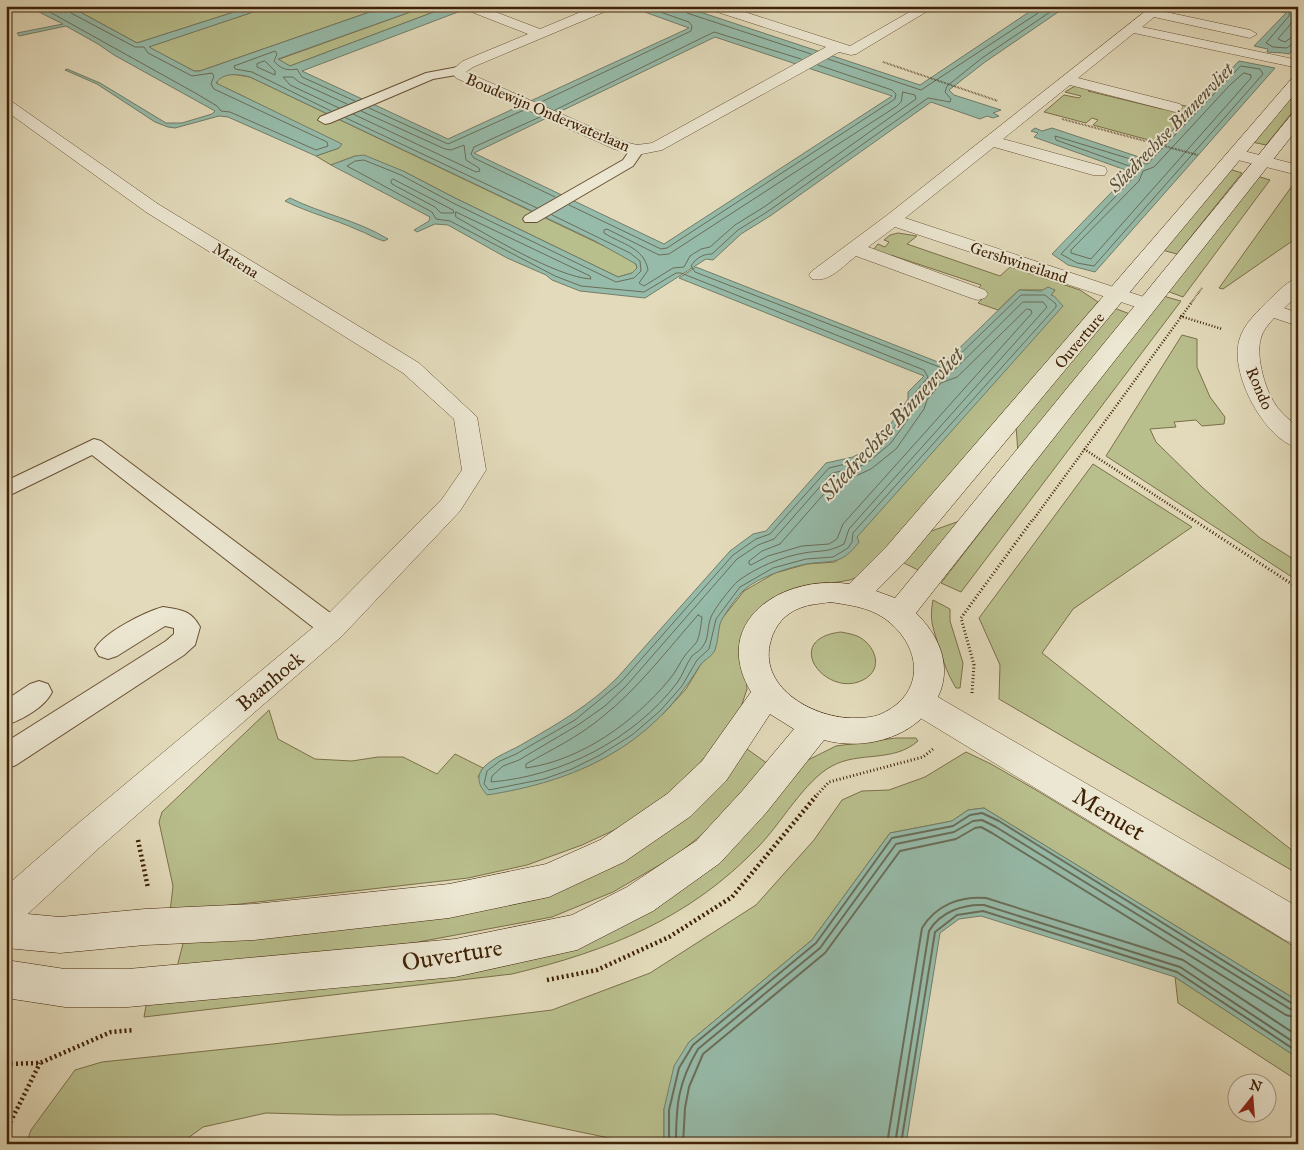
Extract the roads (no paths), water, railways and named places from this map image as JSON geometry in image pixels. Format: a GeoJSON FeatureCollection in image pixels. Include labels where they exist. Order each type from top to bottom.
{"type":"FeatureCollection","features":[{"type":"Feature","properties":{"kind":"street"},"geometry":{"type":"LineString","coordinates":[[468,6],[540,34]]}},
{"type":"Feature","properties":{"kind":"street","name":"Boudewijn Onderwaterlaan"},"geometry":{"type":"LineString","coordinates":[[607,6],[468,64],[458,71],[461,75],[520,102],[620,146],[636,150],[656,147],[831,49]]}},
{"type":"Feature","properties":{"kind":"street"},"geometry":{"type":"LineString","coordinates":[[712,6],[831,49],[851,51],[930,6]]}},
{"type":"Feature","properties":{"kind":"street"},"geometry":{"type":"LineString","coordinates":[[819,275],[892,220],[1156,10],[1250,34]]}},
{"type":"Feature","properties":{"kind":"street"},"geometry":{"type":"LineString","coordinates":[[1133,29],[1298,64]]}},
{"type":"Feature","properties":{"kind":"street"},"geometry":{"type":"LineString","coordinates":[[1068,80],[1175,107]]}},
{"type":"Feature","properties":{"kind":"street","name":"Ouverture"},"geometry":{"type":"LineString","coordinates":[[855,595],[897,553],[1118,295],[1298,80]]}},
{"type":"Feature","properties":{"kind":"street","name":"Matena"},"geometry":{"type":"LineString","coordinates":[[6,104],[152,208],[411,368],[464,417]]}},
{"type":"Feature","properties":{"kind":"street","name":"Ouverture"},"geometry":{"type":"LineString","coordinates":[[899,614],[1146,304],[1298,118]]}},
{"type":"Feature","properties":{"kind":"street"},"geometry":{"type":"LineString","coordinates":[[991,141],[1099,171]]}},
{"type":"Feature","properties":{"kind":"street"},"geometry":{"type":"LineString","coordinates":[[1236,154],[1298,170]]}},
{"type":"Feature","properties":{"kind":"street","name":"Gershwineiland"},"geometry":{"type":"LineString","coordinates":[[892,220],[1146,304]]}},
{"type":"Feature","properties":{"kind":"street"},"geometry":{"type":"LineString","coordinates":[[854,249],[978,294]]}},
{"type":"Feature","properties":{"kind":"street","name":"Rondo"},"geometry":{"type":"LineString","coordinates":[[1298,284],[1270,310],[1249,338],[1249,360],[1260,395],[1268,412],[1298,440]]}},
{"type":"Feature","properties":{"kind":"street"},"geometry":{"type":"LineString","coordinates":[[1270,310],[1298,320]]}},
{"type":"Feature","properties":{"kind":"street","name":"Baanhoek"},"geometry":{"type":"LineString","coordinates":[[6,910],[94,830],[332,628],[450,505],[474,470],[464,417]]}},
{"type":"Feature","properties":{"kind":"street"},"geometry":{"type":"LineString","coordinates":[[830,592],[855,595],[876,602],[899,614],[915,629],[923,643],[929,660],[930,678],[920,702],[905,717],[890,724],[866,730],[838,730],[818,725],[786,710],[767,692],[756,672],[752,651],[757,632],[768,615],[785,603],[806,595],[830,592]]}},
{"type":"Feature","properties":{"kind":"street"},"geometry":{"type":"LineString","coordinates":[[6,930],[60,935],[145,927],[254,922],[448,901],[549,880],[612,851],[679,805],[714,771],[742,732],[767,692]]}},
{"type":"Feature","properties":{"kind":"street","name":"Menuet"},"geometry":{"type":"LineString","coordinates":[[920,702],[1298,926]]}},
{"type":"Feature","properties":{"kind":"street","name":"Ouverture"},"geometry":{"type":"LineString","coordinates":[[6,979],[64,988],[128,988],[455,958],[577,932],[640,899],[708,852],[754,802],[818,725]]}},
{"type":"Feature","properties":{"kind":"lane"},"geometry":{"type":"LineString","coordinates":[[325,120],[430,76],[458,71]]}},
{"type":"Feature","properties":{"kind":"lane"},"geometry":{"type":"LineString","coordinates":[[531,219],[628,163],[636,150]]}},
{"type":"Feature","properties":{"kind":"lane"},"geometry":{"type":"LineString","coordinates":[[6,490],[94,446],[332,628]]}},
{"type":"Feature","properties":{"kind":"lane"},"geometry":{"type":"LineString","coordinates":[[6,757],[175,648],[186,638],[188,627],[182,620],[163,616],[148,623],[108,649]]}},
{"type":"Feature","properties":{"kind":"lane"},"geometry":{"type":"LineString","coordinates":[[6,714],[39,692]]}},
{"type":"Feature","properties":{"kind":"water"},"geometry":{"type":"Polygon","coordinates":[[[27,6],[69,6],[137,43],[253,6],[271,6],[149,47],[194,71],[200,71],[387,6],[427,6],[278,59],[290,66],[447,7],[458,12],[302,71],[448,139],[689,28],[628,6],[682,6],[920,85],[1038,6],[1067,6],[985,62],[949,90],[954,95],[1001,110],[993,113],[999,116],[993,118],[987,116],[980,119],[931,102],[770,216],[741,234],[713,260],[706,259],[645,298],[580,291],[552,280],[546,275],[507,258],[448,225],[435,224],[417,232],[414,230],[429,221],[430,217],[331,165],[355,156],[364,155],[403,171],[618,277],[632,273],[637,268],[636,264],[595,241],[250,77],[227,75],[216,83],[342,144],[339,148],[316,156],[228,117],[219,116],[175,128],[155,122],[97,84],[65,70],[67,69],[100,83],[166,123],[182,123],[212,114],[215,111],[66,26],[19,36],[17,33],[63,24],[27,6]],[[715,37],[474,153],[664,244],[892,96],[715,37]]]}},
{"type":"Feature","properties":{"kind":"water"},"geometry":{"type":"Polygon","coordinates":[[[1264,6],[1298,6],[1298,45],[1289,54],[1267,52],[1268,49],[1254,46],[1286,13],[1264,6]]]}},
{"type":"Feature","properties":{"kind":"water"},"geometry":{"type":"Polygon","coordinates":[[[1239,61],[1275,68],[1095,272],[1068,265],[1052,254],[1131,172],[1034,137],[1038,133],[1031,131],[1035,128],[1042,131],[1052,128],[1145,159],[1239,61]]]}},
{"type":"Feature","properties":{"kind":"water"},"geometry":{"type":"Polygon","coordinates":[[[290,198],[376,232],[388,239],[381,240],[285,201],[290,198]]]}},
{"type":"Feature","properties":{"kind":"water","name":"Sliedrechtse Binnenvliet"},"geometry":{"type":"Polygon","coordinates":[[[696,267],[943,364],[1019,290],[1041,291],[1048,287],[1055,290],[1051,295],[1063,306],[857,537],[859,542],[853,550],[836,560],[806,564],[765,577],[750,585],[741,593],[721,621],[714,652],[701,665],[680,695],[658,719],[634,739],[608,756],[581,769],[520,789],[487,795],[479,782],[479,775],[487,764],[562,721],[607,688],[730,551],[753,534],[766,531],[826,463],[853,457],[883,435],[908,399],[908,392],[924,376],[679,278],[696,267]]]}},
{"type":"Feature","properties":{"kind":"water"},"geometry":{"type":"Polygon","coordinates":[[[984,808],[1298,1001],[1298,1058],[1175,977],[981,916],[959,919],[940,933],[906,1144],[664,1144],[664,1109],[674,1066],[689,1042],[812,940],[890,833],[952,821],[968,810],[984,808]]]}}]}
